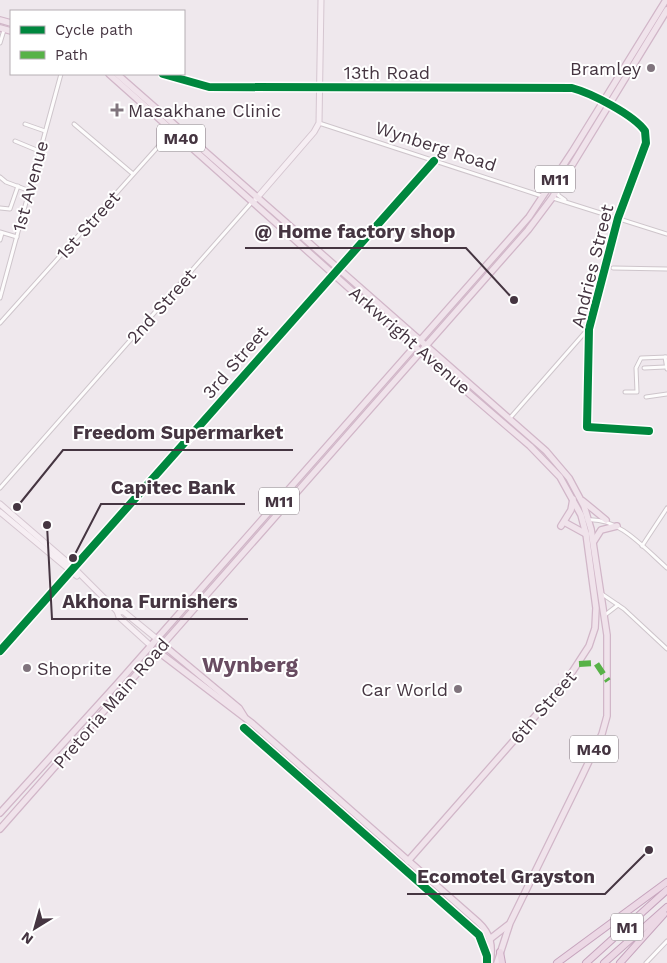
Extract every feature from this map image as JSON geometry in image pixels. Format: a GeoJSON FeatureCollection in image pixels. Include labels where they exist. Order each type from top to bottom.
{"type":"FeatureCollection","features":[{"type":"Feature","properties":{"kind":"highway"},"geometry":{"type":"LineString","coordinates":[[557,963],[667,882]]}},
{"type":"Feature","properties":{"kind":"highway","name":"M1"},"geometry":{"type":"LineString","coordinates":[[586,963],[667,890]]}},
{"type":"Feature","properties":{"kind":"highway","name":"M1"},"geometry":{"type":"LineString","coordinates":[[604,963],[667,907]]}},
{"type":"Feature","properties":{"kind":"highway"},"geometry":{"type":"LineString","coordinates":[[620,963],[667,912]]}},
{"type":"Feature","properties":{"kind":"highway"},"geometry":{"type":"LineString","coordinates":[[500,952],[502,963]]}},
{"type":"Feature","properties":{"kind":"main road","name":"M11"},"geometry":{"type":"LineString","coordinates":[[424,350],[528,230],[552,198],[663,1]]}},
{"type":"Feature","properties":{"kind":"main road","name":"M11"},"geometry":{"type":"LineString","coordinates":[[415,347],[514,236],[544,196],[667,10]]}},
{"type":"Feature","properties":{"kind":"main road","name":"Arkwright Avenue"},"geometry":{"type":"LineString","coordinates":[[110,75],[258,196],[415,347],[424,350],[507,421],[552,468],[585,520]]}},
{"type":"Feature","properties":{"kind":"main road","name":"Arkwright Avenue"},"geometry":{"type":"LineString","coordinates":[[118,75],[253,202],[419,341],[430,359],[557,462],[580,498],[585,520]]}},
{"type":"Feature","properties":{"kind":"main road"},"geometry":{"type":"LineString","coordinates":[[407,339],[407,356]]}},
{"type":"Feature","properties":{"kind":"main road","name":"Pretoria Main Road"},"geometry":{"type":"LineString","coordinates":[[0,813],[151,646],[415,347]]}},
{"type":"Feature","properties":{"kind":"main road","name":"Pretoria Main Road"},"geometry":{"type":"LineString","coordinates":[[0,830],[424,350]]}},
{"type":"Feature","properties":{"kind":"main road"},"geometry":{"type":"LineString","coordinates":[[414,362],[430,359]]}},
{"type":"Feature","properties":{"kind":"main road"},"geometry":{"type":"LineString","coordinates":[[580,498],[606,520]]}},
{"type":"Feature","properties":{"kind":"main road"},"geometry":{"type":"LineString","coordinates":[[573,499],[571,510],[564,525],[586,534]]}},
{"type":"Feature","properties":{"kind":"main road","name":"6th Street"},"geometry":{"type":"LineString","coordinates":[[408,860],[567,680],[585,655],[593,636],[596,619],[585,520]]}},
{"type":"Feature","properties":{"kind":"main road","name":"M40"},"geometry":{"type":"LineString","coordinates":[[497,963],[510,923],[605,725],[608,654],[605,615],[594,541],[585,520]]}},
{"type":"Feature","properties":{"kind":"main road"},"geometry":{"type":"LineString","coordinates":[[594,541],[602,530],[617,526]]}},
{"type":"Feature","properties":{"kind":"main road"},"geometry":{"type":"LineString","coordinates":[[157,639],[206,686]]}},
{"type":"Feature","properties":{"kind":"main road"},"geometry":{"type":"LineString","coordinates":[[151,646],[239,708],[245,718],[478,922],[486,930],[490,939],[490,963]]}},
{"type":"Feature","properties":{"kind":"main road"},"geometry":{"type":"LineString","coordinates":[[490,939],[510,923]]}},
{"type":"Feature","properties":{"kind":"street"},"geometry":{"type":"LineString","coordinates":[[319,123],[321,0]]}},
{"type":"Feature","properties":{"kind":"street"},"geometry":{"type":"LineString","coordinates":[[0,43],[2,28]]}},
{"type":"Feature","properties":{"kind":"street","name":"1st Avenue"},"geometry":{"type":"LineString","coordinates":[[0,298],[60,75]]}},
{"type":"Feature","properties":{"kind":"street","name":"13th Road"},"geometry":{"type":"LineString","coordinates":[[167,75],[209,87],[572,88],[606,104]]}},
{"type":"Feature","properties":{"kind":"street","name":"Andries Street"},"geometry":{"type":"LineString","coordinates":[[606,104],[639,125],[645,131],[646,138],[618,218],[589,329],[587,427],[649,431]]}},
{"type":"Feature","properties":{"kind":"street","name":"Wynberg Road"},"geometry":{"type":"LineString","coordinates":[[319,123],[544,196]]}},
{"type":"Feature","properties":{"kind":"street","name":"2nd Street"},"geometry":{"type":"LineString","coordinates":[[0,488],[253,202],[314,132],[319,123]]}},
{"type":"Feature","properties":{"kind":"street"},"geometry":{"type":"LineString","coordinates":[[25,124],[44,131]]}},
{"type":"Feature","properties":{"kind":"street"},"geometry":{"type":"LineString","coordinates":[[74,124],[133,174]]}},
{"type":"Feature","properties":{"kind":"street","name":"1st Street"},"geometry":{"type":"LineString","coordinates":[[0,323],[174,128]]}},
{"type":"Feature","properties":{"kind":"street"},"geometry":{"type":"LineString","coordinates":[[15,141],[39,151]]}},
{"type":"Feature","properties":{"kind":"street","name":"3rd Street"},"geometry":{"type":"LineString","coordinates":[[0,651],[434,161]]}},
{"type":"Feature","properties":{"kind":"street"},"geometry":{"type":"LineString","coordinates":[[0,177],[30,190]]}},
{"type":"Feature","properties":{"kind":"street"},"geometry":{"type":"LineString","coordinates":[[0,208],[10,209],[18,186]]}},
{"type":"Feature","properties":{"kind":"street"},"geometry":{"type":"LineString","coordinates":[[558,187],[558,195],[565,201]]}},
{"type":"Feature","properties":{"kind":"street"},"geometry":{"type":"LineString","coordinates":[[552,198],[667,234]]}},
{"type":"Feature","properties":{"kind":"street"},"geometry":{"type":"LineString","coordinates":[[0,240],[1,232],[17,237]]}},
{"type":"Feature","properties":{"kind":"street"},"geometry":{"type":"LineString","coordinates":[[614,268],[667,269]]}},
{"type":"Feature","properties":{"kind":"street"},"geometry":{"type":"LineString","coordinates":[[507,421],[589,329]]}},
{"type":"Feature","properties":{"kind":"street"},"geometry":{"type":"LineString","coordinates":[[625,392],[637,392],[636,368],[641,358],[666,357],[666,368],[644,368]]}},
{"type":"Feature","properties":{"kind":"street"},"geometry":{"type":"LineString","coordinates":[[646,397],[667,394]]}},
{"type":"Feature","properties":{"kind":"street"},"geometry":{"type":"LineString","coordinates":[[0,504],[80,577],[117,612],[119,617],[151,646]]}},
{"type":"Feature","properties":{"kind":"street"},"geometry":{"type":"LineString","coordinates":[[642,546],[667,508]]}},
{"type":"Feature","properties":{"kind":"street"},"geometry":{"type":"LineString","coordinates":[[0,512],[72,570]]}},
{"type":"Feature","properties":{"kind":"street"},"geometry":{"type":"LineString","coordinates":[[585,520],[606,520],[617,526],[667,568]]}},
{"type":"Feature","properties":{"kind":"street"},"geometry":{"type":"LineString","coordinates":[[602,594],[618,605],[667,649]]}},
{"type":"Feature","properties":{"kind":"street"},"geometry":{"type":"LineString","coordinates":[[605,615],[618,605]]}},
{"type":"Feature","properties":{"kind":"street"},"geometry":{"type":"LineString","coordinates":[[117,612],[124,612],[157,639]]}},
{"type":"Feature","properties":{"kind":"street"},"geometry":{"type":"LineString","coordinates":[[646,963],[667,941]]}},
{"type":"Feature","properties":{"kind":"marked path"},"geometry":{"type":"LineString","coordinates":[[579,664],[596,663],[608,681]]}},
{"type":"Feature","properties":{"kind":"cycle path"},"geometry":{"type":"LineString","coordinates":[[167,75],[209,87],[572,88],[601,100],[632,118],[645,131],[646,143],[618,218],[589,329],[587,427],[649,431]]}},
{"type":"Feature","properties":{"kind":"cycle path"},"geometry":{"type":"LineString","coordinates":[[0,651],[434,161]]}},
{"type":"Feature","properties":{"kind":"cycle path"},"geometry":{"type":"LineString","coordinates":[[244,728],[479,935],[487,956],[487,963]]}},
{"type":"Feature","properties":{"kind":"place","name":"Bramley"},"geometry":{"type":"Point","coordinates":[651,68]}},
{"type":"Feature","properties":{"kind":"place","name":"Masakhane Clinic"},"geometry":{"type":"Point","coordinates":[117,110]}},
{"type":"Feature","properties":{"kind":"place","name":"@ Home factory shop"},"geometry":{"type":"Point","coordinates":[514,300]}},
{"type":"Feature","properties":{"kind":"place","name":"Freedom Supermarket"},"geometry":{"type":"Point","coordinates":[17,507]}},
{"type":"Feature","properties":{"kind":"place","name":"Akhona Furnishers"},"geometry":{"type":"Point","coordinates":[47,525]}},
{"type":"Feature","properties":{"kind":"place","name":"Capitec Bank"},"geometry":{"type":"Point","coordinates":[73,558]}},
{"type":"Feature","properties":{"kind":"place","name":"Shoprite"},"geometry":{"type":"Point","coordinates":[27,668]}},
{"type":"Feature","properties":{"kind":"place","name":"Car World"},"geometry":{"type":"Point","coordinates":[458,689]}},
{"type":"Feature","properties":{"kind":"place","name":"Ecomotel Grayston"},"geometry":{"type":"Point","coordinates":[649,850]}},
{"type":"Feature","properties":{"kind":"district","name":"Wynberg"},"geometry":{"type":"Point","coordinates":[250,664]}}]}
